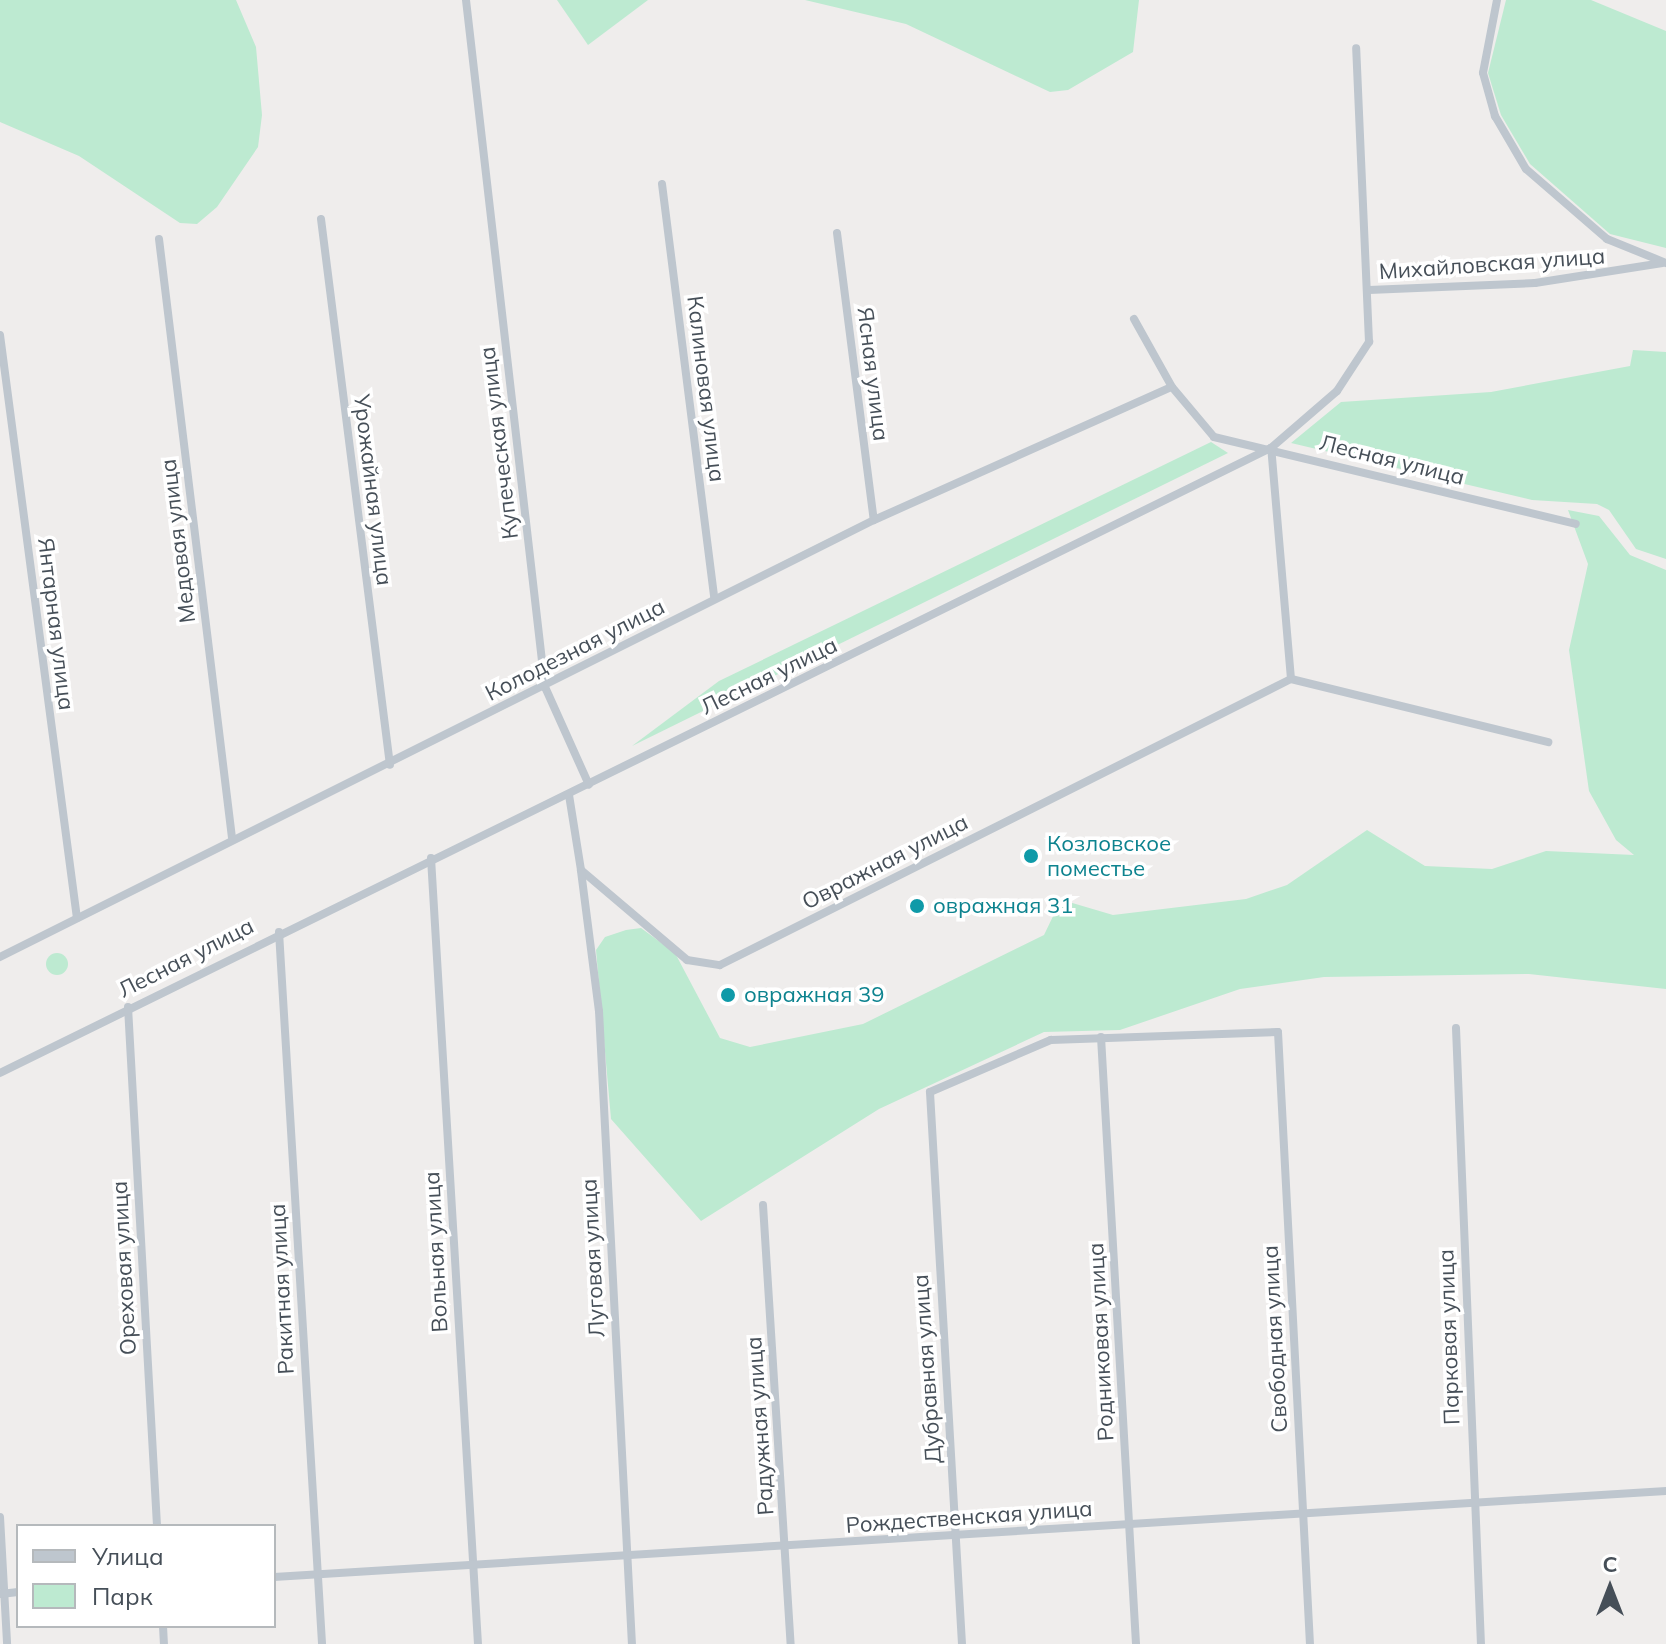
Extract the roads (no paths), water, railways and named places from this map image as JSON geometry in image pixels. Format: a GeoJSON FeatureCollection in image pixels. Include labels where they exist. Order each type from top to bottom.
{"type":"FeatureCollection","features":[{"type":"Feature","properties":{"kind":"street","name":"Купеческая улица"},"geometry":{"type":"LineString","coordinates":[[466,0],[545,687],[589,785]]}},
{"type":"Feature","properties":{"kind":"street","name":"Михайловская улица"},"geometry":{"type":"LineString","coordinates":[[1497,0],[1483,73],[1495,116],[1526,169],[1607,239],[1665,262]]}},
{"type":"Feature","properties":{"kind":"street","name":"Михайловская улица"},"geometry":{"type":"LineString","coordinates":[[1271,448],[1337,391],[1369,342],[1369,290],[1359,204],[1356,48]]}},
{"type":"Feature","properties":{"kind":"street","name":"Калиновая улица"},"geometry":{"type":"LineString","coordinates":[[662,184],[714,598]]}},
{"type":"Feature","properties":{"kind":"street","name":"Урожайная улица"},"geometry":{"type":"LineString","coordinates":[[321,219],[390,765]]}},
{"type":"Feature","properties":{"kind":"street","name":"Ясная улица"},"geometry":{"type":"LineString","coordinates":[[837,233],[874,520]]}},
{"type":"Feature","properties":{"kind":"street","name":"Медовая улица"},"geometry":{"type":"LineString","coordinates":[[159,239],[232,838]]}},
{"type":"Feature","properties":{"kind":"street","name":"Михайловская улица"},"geometry":{"type":"LineString","coordinates":[[1369,290],[1535,283],[1665,262]]}},
{"type":"Feature","properties":{"kind":"street"},"geometry":{"type":"LineString","coordinates":[[1134,319],[1172,387],[1214,437],[1271,448],[1291,679],[1548,742]]}},
{"type":"Feature","properties":{"kind":"street","name":"Янтарная улица"},"geometry":{"type":"LineString","coordinates":[[0,335],[77,918]]}},
{"type":"Feature","properties":{"kind":"street","name":"Колодезная улица"},"geometry":{"type":"LineString","coordinates":[[0,957],[232,838],[390,765],[714,598],[874,520],[1172,387]]}},
{"type":"Feature","properties":{"kind":"street","name":"Лесная улица"},"geometry":{"type":"LineString","coordinates":[[0,1073],[548,798],[569,795],[1271,448],[1576,524]]}},
{"type":"Feature","properties":{"kind":"street","name":"Овражная улица"},"geometry":{"type":"LineString","coordinates":[[581,870],[687,960],[720,965],[1291,679]]}},
{"type":"Feature","properties":{"kind":"street"},"geometry":{"type":"LineString","coordinates":[[569,795],[581,870]]}},
{"type":"Feature","properties":{"kind":"street","name":"Вольная улица"},"geometry":{"type":"LineString","coordinates":[[431,858],[478,1644]]}},
{"type":"Feature","properties":{"kind":"street","name":"Луговая улица"},"geometry":{"type":"LineString","coordinates":[[581,870],[599,1011],[632,1644]]}},
{"type":"Feature","properties":{"kind":"street","name":"Ракитная улица"},"geometry":{"type":"LineString","coordinates":[[279,932],[322,1644]]}},
{"type":"Feature","properties":{"kind":"street","name":"Ореховая улица"},"geometry":{"type":"LineString","coordinates":[[128,1007],[157,1524]]}},
{"type":"Feature","properties":{"kind":"street","name":"Парковая улица"},"geometry":{"type":"LineString","coordinates":[[1456,1028],[1481,1644]]}},
{"type":"Feature","properties":{"kind":"street","name":"Свободная улица"},"geometry":{"type":"LineString","coordinates":[[1101,1037],[1278,1032],[1310,1644]]}},
{"type":"Feature","properties":{"kind":"street","name":"Дубравная улица"},"geometry":{"type":"LineString","coordinates":[[962,1644],[930,1092],[1051,1040],[1101,1037]]}},
{"type":"Feature","properties":{"kind":"street","name":"Родниковая улица"},"geometry":{"type":"LineString","coordinates":[[1101,1037],[1136,1644]]}},
{"type":"Feature","properties":{"kind":"street","name":"Радужная улица"},"geometry":{"type":"LineString","coordinates":[[763,1205],[791,1644]]}},
{"type":"Feature","properties":{"kind":"street","name":"Рождественская улица"},"geometry":{"type":"LineString","coordinates":[[276,1577],[1666,1491]]}},
{"type":"Feature","properties":{"kind":"street"},"geometry":{"type":"LineString","coordinates":[[0,1517],[7,1644]]}},
{"type":"Feature","properties":{"kind":"place","name":"Козловское поместье"},"geometry":{"type":"Point","coordinates":[1031,856]}},
{"type":"Feature","properties":{"kind":"place","name":"овражная 31"},"geometry":{"type":"Point","coordinates":[917,906]}},
{"type":"Feature","properties":{"kind":"place","name":"овражная 39"},"geometry":{"type":"Point","coordinates":[728,995]}}]}
